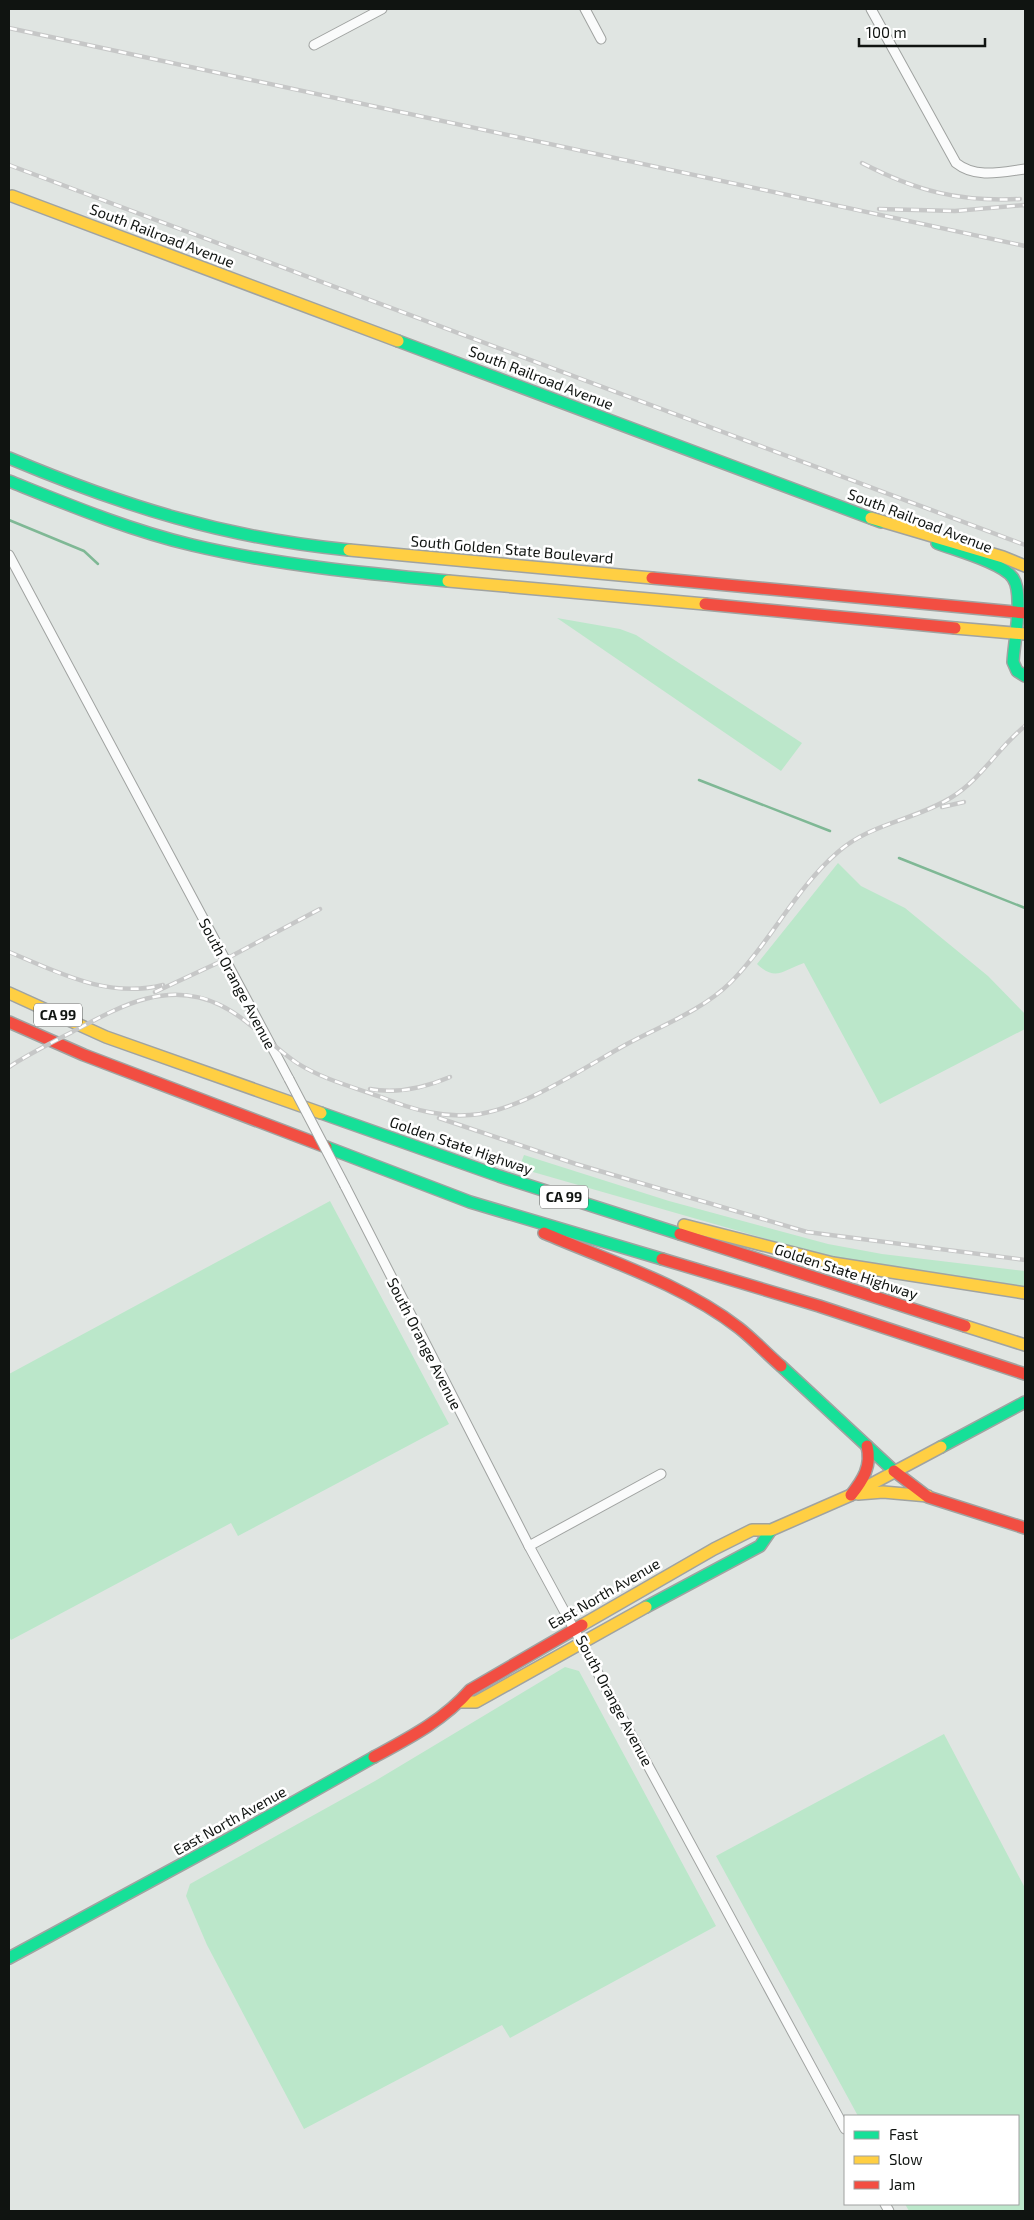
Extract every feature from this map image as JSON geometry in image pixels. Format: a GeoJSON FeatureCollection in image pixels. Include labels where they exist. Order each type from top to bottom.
{"type":"FeatureCollection","features":[{"type":"Feature","properties":{"kind":"main road","name":"South Railroad Avenue"},"geometry":{"type":"LineString","coordinates":[[12,196],[871,518],[1007,571],[1018,587],[1020,623],[1013,662],[1017,671],[1025,676]]}},
{"type":"Feature","properties":{"kind":"main road","name":"South Golden State Boulevard"},"geometry":{"type":"LineString","coordinates":[[9,458],[73,485],[148,512],[207,527],[272,540],[347,550],[1020,623]]}},
{"type":"Feature","properties":{"kind":"main road"},"geometry":{"type":"LineString","coordinates":[[9,482],[138,530],[191,545],[267,561],[375,574],[1020,623]]}},
{"type":"Feature","properties":{"kind":"main road"},"geometry":{"type":"LineString","coordinates":[[871,518],[1003,557],[1025,566]]}},
{"type":"Feature","properties":{"kind":"main road","name":"Golden State Highway"},"geometry":{"type":"LineString","coordinates":[[9,992],[106,1037],[525,1185],[1025,1345]]}},
{"type":"Feature","properties":{"kind":"main road","name":"CA 99"},"geometry":{"type":"LineString","coordinates":[[9,1022],[84,1055],[470,1202],[819,1306],[1025,1374]]}},
{"type":"Feature","properties":{"kind":"main road"},"geometry":{"type":"LineString","coordinates":[[525,1185],[833,1263],[1025,1293]]}},
{"type":"Feature","properties":{"kind":"main road"},"geometry":{"type":"LineString","coordinates":[[470,1202],[660,1283],[707,1306],[739,1328],[894,1471],[928,1497]]}},
{"type":"Feature","properties":{"kind":"main road","name":"East North Avenue"},"geometry":{"type":"LineString","coordinates":[[9,1958],[301,1800],[462,1702],[470,1690],[574,1628],[714,1549],[752,1530],[771,1530],[851,1495],[1025,1402]]}},
{"type":"Feature","properties":{"kind":"main road"},"geometry":{"type":"LineString","coordinates":[[851,1495],[867,1472],[870,1455],[867,1446]]}},
{"type":"Feature","properties":{"kind":"main road"},"geometry":{"type":"LineString","coordinates":[[851,1495],[883,1492],[928,1497],[1025,1528]]}},
{"type":"Feature","properties":{"kind":"main road","name":"East North Avenue"},"geometry":{"type":"LineString","coordinates":[[462,1702],[476,1702],[582,1642],[760,1546],[771,1530]]}},
{"type":"Feature","properties":{"kind":"street"},"geometry":{"type":"LineString","coordinates":[[314,45],[381,9]]}},
{"type":"Feature","properties":{"kind":"street"},"geometry":{"type":"LineString","coordinates":[[584,9],[601,39]]}},
{"type":"Feature","properties":{"kind":"street"},"geometry":{"type":"LineString","coordinates":[[871,9],[956,164],[974,172],[989,173],[1025,169]]}},
{"type":"Feature","properties":{"kind":"street","name":"South Orange Avenue"},"geometry":{"type":"LineString","coordinates":[[9,555],[345,1186],[529,1546],[844,2127]]}},
{"type":"Feature","properties":{"kind":"street"},"geometry":{"type":"LineString","coordinates":[[529,1546],[661,1474]]}},
{"type":"Feature","properties":{"kind":"green space"},"geometry":{"type":"Polygon","coordinates":[[[557,618],[620,629],[636,635],[802,743],[781,771],[557,618]]]}},
{"type":"Feature","properties":{"kind":"green space"},"geometry":{"type":"Polygon","coordinates":[[[838,863],[861,886],[905,908],[988,976],[1025,1014],[1025,1029],[880,1104],[804,963],[780,973],[769,972],[757,964],[838,863]]]}},
{"type":"Feature","properties":{"kind":"green space"},"geometry":{"type":"Polygon","coordinates":[[[524,1155],[669,1201],[828,1244],[882,1254],[1025,1271],[1025,1287],[822,1255],[519,1168],[524,1155]]]}},
{"type":"Feature","properties":{"kind":"green space"},"geometry":{"type":"Polygon","coordinates":[[[330,1201],[449,1424],[238,1536],[231,1523],[11,1640],[9,1636],[9,1374],[330,1201]]]}},
{"type":"Feature","properties":{"kind":"green space"},"geometry":{"type":"Polygon","coordinates":[[[565,1667],[579,1671],[716,1926],[510,2038],[502,2025],[304,2129],[207,1945],[186,1896],[190,1884],[375,1781],[565,1667]]]}},
{"type":"Feature","properties":{"kind":"green space"},"geometry":{"type":"Polygon","coordinates":[[[944,1734],[1025,1888],[1025,2211],[909,2211],[906,2205],[1019,2205],[1019,2115],[857,2115],[716,1856],[944,1734]]]}},
{"type":"Feature","properties":{"kind":"waterway"},"geometry":{"type":"LineString","coordinates":[[9,520],[84,551],[98,564]]}},
{"type":"Feature","properties":{"kind":"waterway"},"geometry":{"type":"LineString","coordinates":[[699,780],[830,831]]}},
{"type":"Feature","properties":{"kind":"waterway"},"geometry":{"type":"LineString","coordinates":[[899,858],[1025,908]]}},
{"type":"Feature","properties":{"kind":"railway"},"geometry":{"type":"LineString","coordinates":[[9,28],[1025,246]]}},
{"type":"Feature","properties":{"kind":"railway"},"geometry":{"type":"LineString","coordinates":[[862,163],[901,181],[938,193],[977,199],[1020,199]]}},
{"type":"Feature","properties":{"kind":"railway"},"geometry":{"type":"LineString","coordinates":[[9,165],[1025,545]]}},
{"type":"Feature","properties":{"kind":"railway"},"geometry":{"type":"LineString","coordinates":[[879,209],[955,211],[1025,205]]}},
{"type":"Feature","properties":{"kind":"railway"},"geometry":{"type":"LineString","coordinates":[[9,1067],[48,1044],[126,1006],[144,999],[181,995],[200,998],[231,1011],[297,1063],[317,1074],[338,1082],[405,1106],[429,1112],[467,1115],[498,1110],[556,1085],[627,1044],[708,1001],[731,982],[745,967],[809,882],[838,852],[865,834],[924,811],[952,797],[972,781],[1025,726]]}},
{"type":"Feature","properties":{"kind":"railway"},"geometry":{"type":"LineString","coordinates":[[942,807],[964,802]]}},
{"type":"Feature","properties":{"kind":"railway"},"geometry":{"type":"LineString","coordinates":[[155,992],[224,960],[320,909]]}},
{"type":"Feature","properties":{"kind":"railway"},"geometry":{"type":"LineString","coordinates":[[9,952],[64,975],[103,986],[122,989],[163,985]]}},
{"type":"Feature","properties":{"kind":"railway"},"geometry":{"type":"LineString","coordinates":[[370,1089],[391,1091],[411,1089],[450,1077]]}},
{"type":"Feature","properties":{"kind":"railway"},"geometry":{"type":"LineString","coordinates":[[439,1118],[576,1164],[807,1232],[1025,1260]]}},
{"type":"Feature","properties":{"kind":"traffic: fast"},"geometry":{"type":"LineString","coordinates":[[398,341],[881,522]]}},
{"type":"Feature","properties":{"kind":"traffic: fast"},"geometry":{"type":"LineString","coordinates":[[9,458],[93,491],[175,518],[303,545],[349,550]]}},
{"type":"Feature","properties":{"kind":"traffic: fast"},"geometry":{"type":"LineString","coordinates":[[9,481],[122,524],[192,545],[287,563],[448,581]]}},
{"type":"Feature","properties":{"kind":"traffic: fast"},"geometry":{"type":"LineString","coordinates":[[937,543],[989,562],[1008,572],[1013,578],[1018,595],[1018,618],[1013,662],[1017,671],[1025,676]]}},
{"type":"Feature","properties":{"kind":"traffic: fast"},"geometry":{"type":"LineString","coordinates":[[321,1113],[499,1176],[680,1234]]}},
{"type":"Feature","properties":{"kind":"traffic: fast"},"geometry":{"type":"LineString","coordinates":[[326,1147],[470,1202],[662,1259]]}},
{"type":"Feature","properties":{"kind":"traffic: fast"},"geometry":{"type":"LineString","coordinates":[[781,1366],[894,1471]]}},
{"type":"Feature","properties":{"kind":"traffic: fast"},"geometry":{"type":"LineString","coordinates":[[941,1447],[1025,1402]]}},
{"type":"Feature","properties":{"kind":"traffic: fast"},"geometry":{"type":"LineString","coordinates":[[646,1607],[760,1546],[771,1530]]}},
{"type":"Feature","properties":{"kind":"traffic: fast"},"geometry":{"type":"LineString","coordinates":[[9,1958],[232,1837],[374,1757]]}},
{"type":"Feature","properties":{"kind":"traffic: slow"},"geometry":{"type":"LineString","coordinates":[[12,196],[398,341]]}},
{"type":"Feature","properties":{"kind":"traffic: slow"},"geometry":{"type":"LineString","coordinates":[[871,518],[1003,557],[1025,566]]}},
{"type":"Feature","properties":{"kind":"traffic: slow"},"geometry":{"type":"LineString","coordinates":[[349,550],[652,578]]}},
{"type":"Feature","properties":{"kind":"traffic: slow"},"geometry":{"type":"LineString","coordinates":[[448,581],[705,604]]}},
{"type":"Feature","properties":{"kind":"traffic: slow"},"geometry":{"type":"LineString","coordinates":[[955,628],[1025,634]]}},
{"type":"Feature","properties":{"kind":"traffic: slow"},"geometry":{"type":"LineString","coordinates":[[9,993],[106,1037],[321,1113]]}},
{"type":"Feature","properties":{"kind":"traffic: slow"},"geometry":{"type":"LineString","coordinates":[[684,1225],[833,1263],[1025,1293]]}},
{"type":"Feature","properties":{"kind":"traffic: slow"},"geometry":{"type":"LineString","coordinates":[[965,1326],[1025,1345]]}},
{"type":"Feature","properties":{"kind":"traffic: slow"},"geometry":{"type":"LineString","coordinates":[[582,1625],[714,1549],[752,1530],[771,1530],[851,1495],[941,1447]]}},
{"type":"Feature","properties":{"kind":"traffic: slow"},"geometry":{"type":"LineString","coordinates":[[858,1494],[883,1492],[928,1496]]}},
{"type":"Feature","properties":{"kind":"traffic: slow"},"geometry":{"type":"LineString","coordinates":[[461,1702],[476,1702],[646,1607]]}},
{"type":"Feature","properties":{"kind":"traffic: jam"},"geometry":{"type":"LineString","coordinates":[[652,578],[1025,613]]}},
{"type":"Feature","properties":{"kind":"traffic: jam"},"geometry":{"type":"LineString","coordinates":[[705,604],[955,628]]}},
{"type":"Feature","properties":{"kind":"traffic: jam"},"geometry":{"type":"LineString","coordinates":[[9,1022],[84,1055],[326,1147]]}},
{"type":"Feature","properties":{"kind":"traffic: jam"},"geometry":{"type":"LineString","coordinates":[[544,1233],[644,1274],[694,1299],[717,1312],[739,1328],[781,1366]]}},
{"type":"Feature","properties":{"kind":"traffic: jam"},"geometry":{"type":"LineString","coordinates":[[680,1234],[965,1326]]}},
{"type":"Feature","properties":{"kind":"traffic: jam"},"geometry":{"type":"LineString","coordinates":[[662,1259],[819,1306],[1025,1374]]}},
{"type":"Feature","properties":{"kind":"traffic: jam"},"geometry":{"type":"LineString","coordinates":[[851,1495],[859,1484],[867,1466],[867,1446]]}},
{"type":"Feature","properties":{"kind":"traffic: jam"},"geometry":{"type":"LineString","coordinates":[[894,1471],[928,1497],[1025,1528]]}},
{"type":"Feature","properties":{"kind":"traffic: jam"},"geometry":{"type":"LineString","coordinates":[[374,1757],[437,1719],[460,1701],[470,1690],[582,1625]]}}]}
